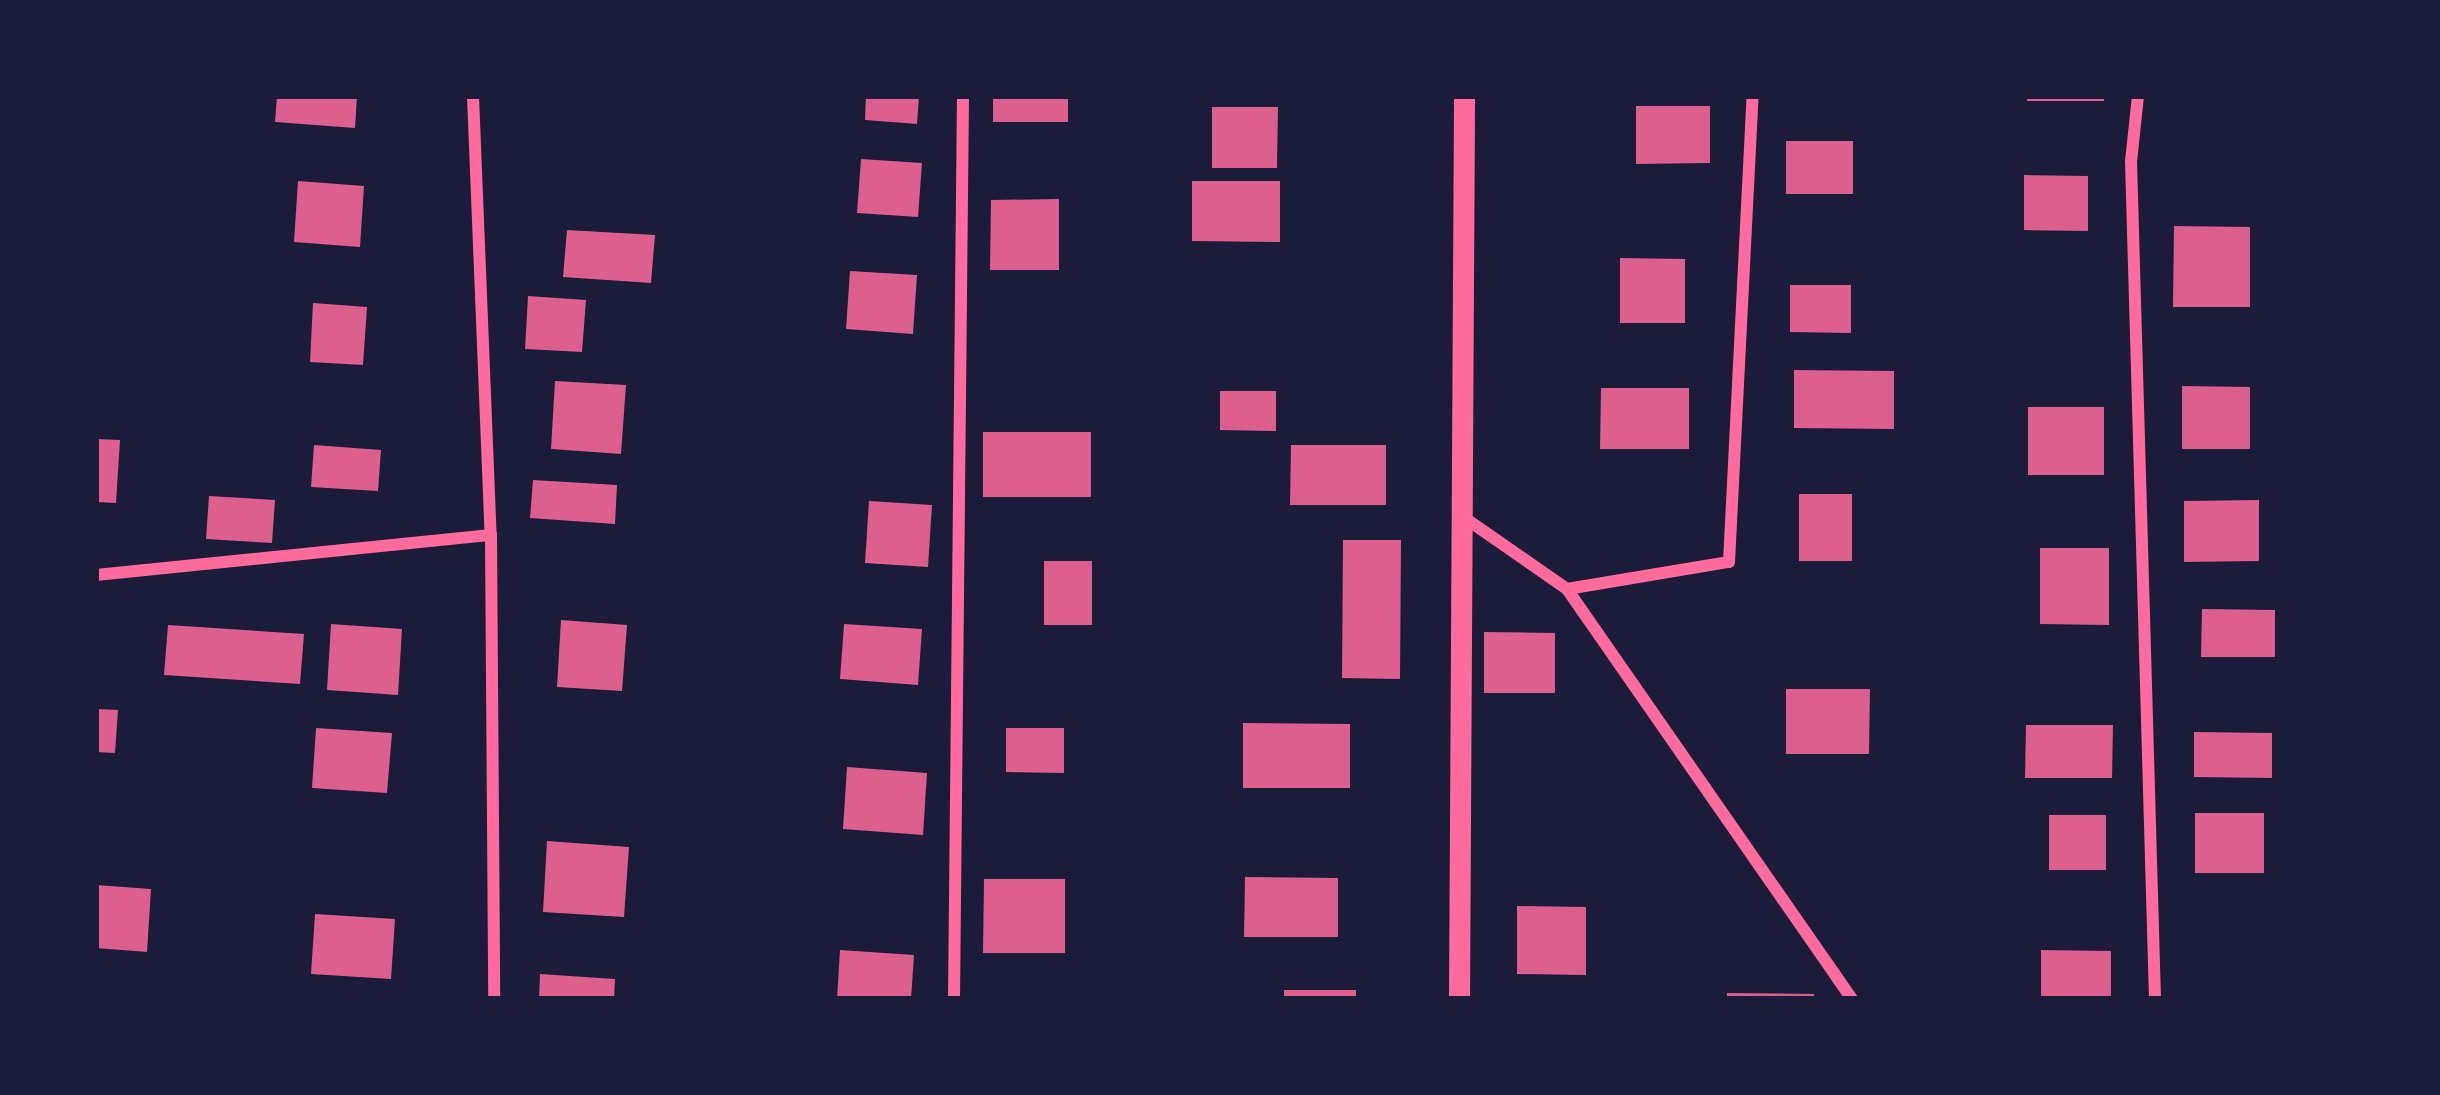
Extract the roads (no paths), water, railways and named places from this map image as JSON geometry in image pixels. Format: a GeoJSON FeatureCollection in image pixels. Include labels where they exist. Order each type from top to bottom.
{"type":"FeatureCollection","features":[{"type":"Feature","properties":{"kind":"street"},"geometry":{"type":"LineString","coordinates":[[473,96],[490,535],[494,999]]}},
{"type":"Feature","properties":{"kind":"street"},"geometry":{"type":"LineString","coordinates":[[954,999],[963,96]]}},
{"type":"Feature","properties":{"kind":"street"},"geometry":{"type":"LineString","coordinates":[[1460,999],[1458,513],[1463,96]]}},
{"type":"Feature","properties":{"kind":"street"},"geometry":{"type":"LineString","coordinates":[[1567,589],[1729,562],[1753,96]]}},
{"type":"Feature","properties":{"kind":"street"},"geometry":{"type":"LineString","coordinates":[[2138,96],[2132,161],[2155,999]]}},
{"type":"Feature","properties":{"kind":"street"},"geometry":{"type":"LineString","coordinates":[[1458,513],[1567,589],[1852,999]]}},
{"type":"Feature","properties":{"kind":"street"},"geometry":{"type":"LineString","coordinates":[[96,575],[490,535]]}}]}
